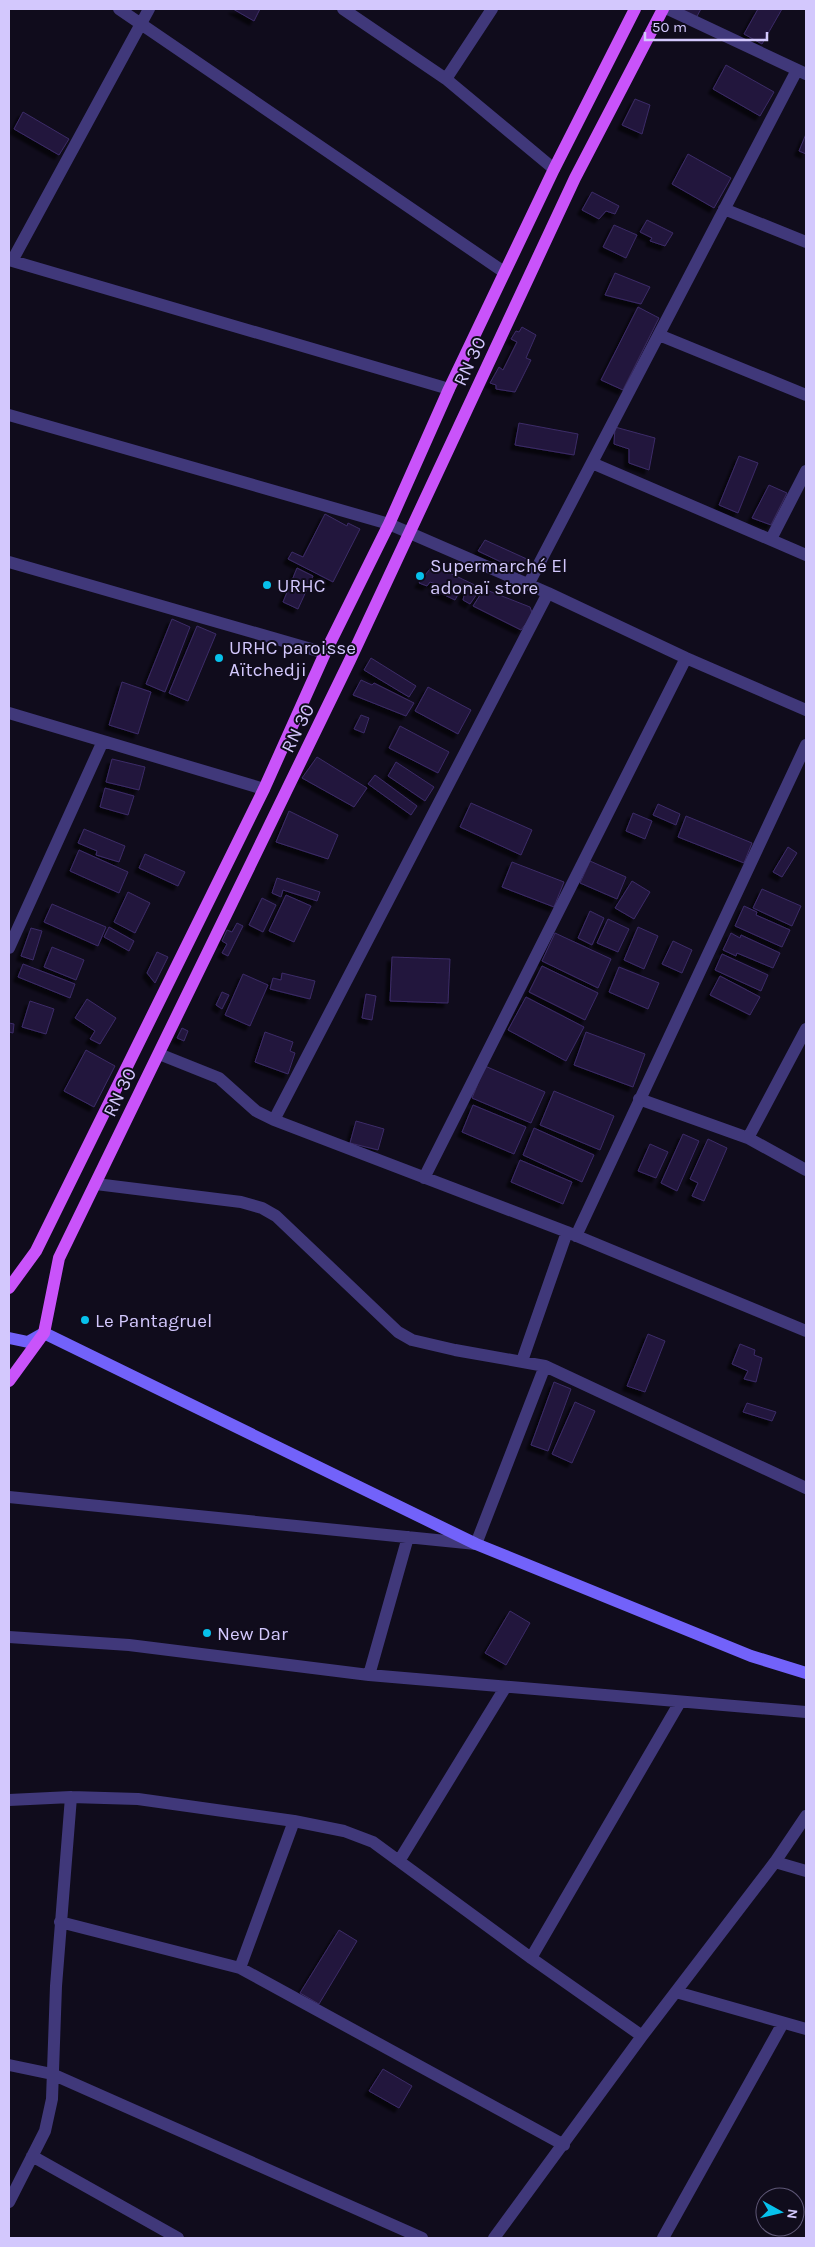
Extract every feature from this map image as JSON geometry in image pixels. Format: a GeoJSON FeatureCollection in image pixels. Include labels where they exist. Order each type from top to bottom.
{"type":"FeatureCollection","features":[{"type":"Feature","properties":{"kind":"main road","name":"RN 30"},"geometry":{"type":"LineString","coordinates":[[9,1288],[36,1251],[264,789],[325,653],[389,524],[504,272],[554,168],[635,9]]}},
{"type":"Feature","properties":{"kind":"main road","name":"RN 30"},"geometry":{"type":"LineString","coordinates":[[9,1381],[44,1333],[60,1258],[284,798],[575,178],[663,9]]}},
{"type":"Feature","properties":{"kind":"street"},"geometry":{"type":"LineString","coordinates":[[119,9],[141,26],[504,272]]}},
{"type":"Feature","properties":{"kind":"street"},"geometry":{"type":"LineString","coordinates":[[150,9],[10,260],[449,389]]}},
{"type":"Feature","properties":{"kind":"street"},"geometry":{"type":"LineString","coordinates":[[344,9],[446,80],[554,168]]}},
{"type":"Feature","properties":{"kind":"street"},"geometry":{"type":"LineString","coordinates":[[446,80],[492,9]]}},
{"type":"Feature","properties":{"kind":"street"},"geometry":{"type":"LineString","coordinates":[[528,585],[724,209],[802,72],[668,9]]}},
{"type":"Feature","properties":{"kind":"street"},"geometry":{"type":"LineString","coordinates":[[724,209],[806,242]]}},
{"type":"Feature","properties":{"kind":"street"},"geometry":{"type":"LineString","coordinates":[[659,335],[806,395]]}},
{"type":"Feature","properties":{"kind":"street"},"geometry":{"type":"LineString","coordinates":[[9,416],[389,524],[548,593],[686,658],[806,710]]}},
{"type":"Feature","properties":{"kind":"street"},"geometry":{"type":"LineString","coordinates":[[592,463],[806,554]]}},
{"type":"Feature","properties":{"kind":"street"},"geometry":{"type":"LineString","coordinates":[[771,539],[806,471]]}},
{"type":"Feature","properties":{"kind":"street"},"geometry":{"type":"LineString","coordinates":[[9,562],[325,653]]}},
{"type":"Feature","properties":{"kind":"street"},"geometry":{"type":"LineString","coordinates":[[274,1120],[548,593]]}},
{"type":"Feature","properties":{"kind":"street"},"geometry":{"type":"LineString","coordinates":[[424,1178],[686,658]]}},
{"type":"Feature","properties":{"kind":"street"},"geometry":{"type":"LineString","coordinates":[[9,713],[264,789]]}},
{"type":"Feature","properties":{"kind":"street"},"geometry":{"type":"LineString","coordinates":[[9,948],[103,741]]}},
{"type":"Feature","properties":{"kind":"street"},"geometry":{"type":"LineString","coordinates":[[522,1361],[572,1234],[639,1099],[806,745]]}},
{"type":"Feature","properties":{"kind":"street"},"geometry":{"type":"LineString","coordinates":[[748,1138],[806,1029]]}},
{"type":"Feature","properties":{"kind":"street"},"geometry":{"type":"LineString","coordinates":[[158,1054],[219,1078],[256,1111],[274,1120],[572,1234],[806,1331]]}},
{"type":"Feature","properties":{"kind":"street"},"geometry":{"type":"LineString","coordinates":[[639,1099],[748,1138],[806,1170]]}},
{"type":"Feature","properties":{"kind":"street"},"geometry":{"type":"LineString","coordinates":[[96,1184],[241,1202],[262,1208],[276,1216],[398,1332],[412,1340],[455,1350],[545,1366],[806,1488]]}},
{"type":"Feature","properties":{"kind":"street"},"geometry":{"type":"LineString","coordinates":[[9,1338],[28,1342],[44,1333],[476,1544],[751,1656],[806,1673]]}},
{"type":"Feature","properties":{"kind":"street"},"geometry":{"type":"LineString","coordinates":[[476,1544],[545,1366]]}},
{"type":"Feature","properties":{"kind":"street"},"geometry":{"type":"LineString","coordinates":[[9,1497],[476,1544]]}},
{"type":"Feature","properties":{"kind":"street"},"geometry":{"type":"LineString","coordinates":[[369,1676],[408,1537]]}},
{"type":"Feature","properties":{"kind":"street"},"geometry":{"type":"LineString","coordinates":[[9,1637],[129,1645],[369,1676],[806,1712]]}},
{"type":"Feature","properties":{"kind":"street"},"geometry":{"type":"LineString","coordinates":[[399,1861],[505,1688]]}},
{"type":"Feature","properties":{"kind":"street"},"geometry":{"type":"LineString","coordinates":[[531,1958],[680,1702]]}},
{"type":"Feature","properties":{"kind":"street"},"geometry":{"type":"LineString","coordinates":[[9,1800],[71,1796],[138,1799],[294,1821],[344,1831],[373,1842],[531,1958],[642,2036]]}},
{"type":"Feature","properties":{"kind":"street"},"geometry":{"type":"LineString","coordinates":[[9,2202],[45,2131],[50,2113],[60,1922],[71,1796]]}},
{"type":"Feature","properties":{"kind":"street"},"geometry":{"type":"LineString","coordinates":[[494,2238],[564,2145],[642,2036],[775,1862],[806,1816]]}},
{"type":"Feature","properties":{"kind":"street"},"geometry":{"type":"LineString","coordinates":[[240,1968],[294,1821]]}},
{"type":"Feature","properties":{"kind":"street"},"geometry":{"type":"LineString","coordinates":[[775,1862],[806,1871]]}},
{"type":"Feature","properties":{"kind":"street"},"geometry":{"type":"LineString","coordinates":[[60,1922],[240,1968],[564,2145]]}},
{"type":"Feature","properties":{"kind":"street"},"geometry":{"type":"LineString","coordinates":[[676,1992],[806,2029]]}},
{"type":"Feature","properties":{"kind":"street"},"geometry":{"type":"LineString","coordinates":[[663,2238],[783,2022]]}},
{"type":"Feature","properties":{"kind":"street"},"geometry":{"type":"LineString","coordinates":[[9,2065],[52,2074],[422,2238]]}},
{"type":"Feature","properties":{"kind":"street"},"geometry":{"type":"LineString","coordinates":[[32,2156],[178,2238]]}},
{"type":"Feature","properties":{"kind":"building"},"geometry":{"type":"Polygon","coordinates":[[[233,9],[260,9],[254,21],[233,9]]]}},
{"type":"Feature","properties":{"kind":"building"},"geometry":{"type":"Polygon","coordinates":[[[683,9],[701,9],[696,18],[684,15],[683,9]]]}},
{"type":"Feature","properties":{"kind":"building"},"geometry":{"type":"Polygon","coordinates":[[[758,9],[782,9],[762,44],[744,34],[758,9]]]}},
{"type":"Feature","properties":{"kind":"building"},"geometry":{"type":"Polygon","coordinates":[[[726,65],[774,92],[760,116],[713,89],[726,65]]]}},
{"type":"Feature","properties":{"kind":"building"},"geometry":{"type":"Polygon","coordinates":[[[635,99],[650,105],[642,134],[622,125],[635,99]]]}},
{"type":"Feature","properties":{"kind":"building"},"geometry":{"type":"Polygon","coordinates":[[[23,112],[69,139],[59,155],[14,129],[23,112]]]}},
{"type":"Feature","properties":{"kind":"building"},"geometry":{"type":"Polygon","coordinates":[[[806,134],[806,154],[799,151],[806,134]]]}},
{"type":"Feature","properties":{"kind":"building"},"geometry":{"type":"Polygon","coordinates":[[[688,154],[731,178],[714,208],[672,184],[688,154]]]}},
{"type":"Feature","properties":{"kind":"building"},"geometry":{"type":"Polygon","coordinates":[[[592,192],[619,206],[615,214],[606,211],[599,219],[582,210],[592,192]]]}},
{"type":"Feature","properties":{"kind":"building"},"geometry":{"type":"Polygon","coordinates":[[[647,220],[673,233],[665,246],[650,241],[652,238],[640,232],[647,220]]]}},
{"type":"Feature","properties":{"kind":"building"},"geometry":{"type":"Polygon","coordinates":[[[614,225],[637,235],[626,258],[603,247],[614,225]]]}},
{"type":"Feature","properties":{"kind":"building"},"geometry":{"type":"Polygon","coordinates":[[[615,273],[650,287],[641,304],[605,295],[615,273]]]}},
{"type":"Feature","properties":{"kind":"building"},"geometry":{"type":"Polygon","coordinates":[[[638,307],[659,318],[623,390],[601,380],[638,307]]]}},
{"type":"Feature","properties":{"kind":"building"},"geometry":{"type":"Polygon","coordinates":[[[522,327],[536,335],[526,358],[531,360],[515,392],[496,389],[496,385],[490,383],[499,367],[503,370],[517,342],[511,339],[516,331],[519,332],[522,327]]]}},
{"type":"Feature","properties":{"kind":"building"},"geometry":{"type":"Polygon","coordinates":[[[519,423],[578,434],[574,455],[515,445],[519,423]]]}},
{"type":"Feature","properties":{"kind":"building"},"geometry":{"type":"Polygon","coordinates":[[[615,427],[655,438],[649,470],[629,463],[629,449],[614,444],[615,427]]]}},
{"type":"Feature","properties":{"kind":"building"},"geometry":{"type":"Polygon","coordinates":[[[739,456],[758,463],[738,513],[719,505],[739,456]]]}},
{"type":"Feature","properties":{"kind":"building"},"geometry":{"type":"Polygon","coordinates":[[[769,485],[787,493],[771,525],[752,518],[769,485]]]}},
{"type":"Feature","properties":{"kind":"building"},"geometry":{"type":"Polygon","coordinates":[[[325,514],[347,526],[348,523],[360,529],[333,582],[288,559],[292,552],[303,557],[325,514]]]}},
{"type":"Feature","properties":{"kind":"building"},"geometry":{"type":"Polygon","coordinates":[[[485,540],[529,560],[522,572],[478,551],[485,540]]]}},
{"type":"Feature","properties":{"kind":"building"},"geometry":{"type":"Polygon","coordinates":[[[433,565],[481,588],[470,604],[463,600],[465,591],[461,589],[455,600],[434,590],[436,584],[430,582],[427,586],[419,583],[433,565]]]}},
{"type":"Feature","properties":{"kind":"building"},"geometry":{"type":"Polygon","coordinates":[[[297,568],[313,576],[298,609],[283,602],[297,568]]]}},
{"type":"Feature","properties":{"kind":"building"},"geometry":{"type":"Polygon","coordinates":[[[484,589],[530,607],[533,615],[521,630],[473,606],[484,589]]]}},
{"type":"Feature","properties":{"kind":"building"},"geometry":{"type":"Polygon","coordinates":[[[172,619],[190,627],[165,692],[146,684],[172,619]]]}},
{"type":"Feature","properties":{"kind":"building"},"geometry":{"type":"Polygon","coordinates":[[[197,626],[216,634],[188,701],[169,693],[197,626]]]}},
{"type":"Feature","properties":{"kind":"building"},"geometry":{"type":"Polygon","coordinates":[[[371,658],[416,686],[409,697],[364,670],[371,658]]]}},
{"type":"Feature","properties":{"kind":"building"},"geometry":{"type":"Polygon","coordinates":[[[361,680],[372,685],[374,683],[414,703],[406,716],[353,695],[361,680]]]}},
{"type":"Feature","properties":{"kind":"building"},"geometry":{"type":"Polygon","coordinates":[[[122,682],[151,692],[138,734],[109,725],[122,682]]]}},
{"type":"Feature","properties":{"kind":"building"},"geometry":{"type":"Polygon","coordinates":[[[428,687],[471,710],[458,734],[415,711],[428,687]]]}},
{"type":"Feature","properties":{"kind":"building"},"geometry":{"type":"Polygon","coordinates":[[[361,715],[369,718],[364,733],[354,729],[361,715]]]}},
{"type":"Feature","properties":{"kind":"building"},"geometry":{"type":"Polygon","coordinates":[[[400,726],[449,752],[438,773],[389,748],[400,726]]]}},
{"type":"Feature","properties":{"kind":"building"},"geometry":{"type":"Polygon","coordinates":[[[317,757],[367,788],[354,807],[302,778],[317,757]]]}},
{"type":"Feature","properties":{"kind":"building"},"geometry":{"type":"Polygon","coordinates":[[[112,759],[145,767],[139,790],[106,782],[112,759]]]}},
{"type":"Feature","properties":{"kind":"building"},"geometry":{"type":"Polygon","coordinates":[[[396,762],[434,787],[425,801],[388,776],[396,762]]]}},
{"type":"Feature","properties":{"kind":"building"},"geometry":{"type":"Polygon","coordinates":[[[375,775],[417,806],[411,815],[368,784],[375,775]]]}},
{"type":"Feature","properties":{"kind":"building"},"geometry":{"type":"Polygon","coordinates":[[[105,788],[134,796],[128,815],[100,807],[105,788]]]}},
{"type":"Feature","properties":{"kind":"building"},"geometry":{"type":"Polygon","coordinates":[[[471,803],[532,830],[521,855],[460,827],[471,803]]]}},
{"type":"Feature","properties":{"kind":"building"},"geometry":{"type":"Polygon","coordinates":[[[658,804],[680,814],[676,825],[653,815],[658,804]]]}},
{"type":"Feature","properties":{"kind":"building"},"geometry":{"type":"Polygon","coordinates":[[[289,811],[338,835],[328,859],[276,842],[289,811]]]}},
{"type":"Feature","properties":{"kind":"building"},"geometry":{"type":"Polygon","coordinates":[[[633,813],[652,821],[645,839],[626,831],[633,813]]]}},
{"type":"Feature","properties":{"kind":"building"},"geometry":{"type":"Polygon","coordinates":[[[686,816],[752,843],[744,863],[678,837],[686,816]]]}},
{"type":"Feature","properties":{"kind":"building"},"geometry":{"type":"Polygon","coordinates":[[[84,829],[125,846],[119,862],[96,855],[97,851],[78,843],[84,829]]]}},
{"type":"Feature","properties":{"kind":"building"},"geometry":{"type":"Polygon","coordinates":[[[788,847],[797,853],[782,877],[773,872],[788,847]]]}},
{"type":"Feature","properties":{"kind":"building"},"geometry":{"type":"Polygon","coordinates":[[[79,850],[128,872],[119,893],[70,871],[79,850]]]}},
{"type":"Feature","properties":{"kind":"building"},"geometry":{"type":"Polygon","coordinates":[[[145,854],[185,872],[178,886],[139,868],[145,854]]]}},
{"type":"Feature","properties":{"kind":"building"},"geometry":{"type":"Polygon","coordinates":[[[590,861],[626,877],[617,899],[580,883],[590,861]]]}},
{"type":"Feature","properties":{"kind":"building"},"geometry":{"type":"Polygon","coordinates":[[[512,862],[564,882],[554,907],[502,887],[512,862]]]}},
{"type":"Feature","properties":{"kind":"building"},"geometry":{"type":"Polygon","coordinates":[[[277,878],[320,892],[317,901],[283,890],[281,897],[272,893],[277,878]]]}},
{"type":"Feature","properties":{"kind":"building"},"geometry":{"type":"Polygon","coordinates":[[[632,881],[650,892],[634,919],[615,908],[632,881]]]}},
{"type":"Feature","properties":{"kind":"building"},"geometry":{"type":"Polygon","coordinates":[[[762,889],[801,906],[792,926],[753,908],[762,889]]]}},
{"type":"Feature","properties":{"kind":"building"},"geometry":{"type":"Polygon","coordinates":[[[128,892],[150,903],[135,933],[114,922],[128,892]]]}},
{"type":"Feature","properties":{"kind":"building"},"geometry":{"type":"Polygon","coordinates":[[[286,895],[311,906],[294,942],[269,931],[286,895]]]}},
{"type":"Feature","properties":{"kind":"building"},"geometry":{"type":"Polygon","coordinates":[[[262,898],[276,905],[263,932],[249,925],[262,898]]]}},
{"type":"Feature","properties":{"kind":"building"},"geometry":{"type":"Polygon","coordinates":[[[52,904],[106,927],[98,946],[44,922],[52,904]]]}},
{"type":"Feature","properties":{"kind":"building"},"geometry":{"type":"Polygon","coordinates":[[[744,906],[757,912],[756,915],[790,930],[782,947],[735,926],[744,906]]]}},
{"type":"Feature","properties":{"kind":"building"},"geometry":{"type":"Polygon","coordinates":[[[590,911],[604,918],[592,945],[578,938],[590,911]]]}},
{"type":"Feature","properties":{"kind":"building"},"geometry":{"type":"Polygon","coordinates":[[[608,919],[629,929],[618,952],[597,943],[608,919]]]}},
{"type":"Feature","properties":{"kind":"building"},"geometry":{"type":"Polygon","coordinates":[[[237,923],[243,926],[228,956],[222,953],[227,944],[222,941],[227,930],[232,932],[237,923]]]}},
{"type":"Feature","properties":{"kind":"building"},"geometry":{"type":"Polygon","coordinates":[[[109,927],[134,941],[129,951],[104,937],[109,927]]]}},
{"type":"Feature","properties":{"kind":"building"},"geometry":{"type":"Polygon","coordinates":[[[638,927],[658,936],[644,969],[624,960],[638,927]]]}},
{"type":"Feature","properties":{"kind":"building"},"geometry":{"type":"Polygon","coordinates":[[[31,928],[42,931],[33,960],[21,956],[31,928]]]}},
{"type":"Feature","properties":{"kind":"building"},"geometry":{"type":"Polygon","coordinates":[[[555,933],[611,959],[598,988],[542,961],[555,933]]]}},
{"type":"Feature","properties":{"kind":"building"},"geometry":{"type":"Polygon","coordinates":[[[731,933],[740,938],[741,935],[780,953],[773,968],[737,953],[736,956],[723,950],[731,933]]]}},
{"type":"Feature","properties":{"kind":"building"},"geometry":{"type":"Polygon","coordinates":[[[673,941],[692,950],[682,973],[662,964],[673,941]]]}},
{"type":"Feature","properties":{"kind":"building"},"geometry":{"type":"Polygon","coordinates":[[[52,947],[84,960],[76,980],[44,967],[52,947]]]}},
{"type":"Feature","properties":{"kind":"building"},"geometry":{"type":"Polygon","coordinates":[[[157,952],[168,957],[155,983],[147,973],[157,952]]]}},
{"type":"Feature","properties":{"kind":"building"},"geometry":{"type":"Polygon","coordinates":[[[722,954],[768,975],[761,991],[715,970],[722,954]]]}},
{"type":"Feature","properties":{"kind":"building"},"geometry":{"type":"Polygon","coordinates":[[[392,957],[450,959],[448,1003],[390,1001],[392,957]]]}},
{"type":"Feature","properties":{"kind":"building"},"geometry":{"type":"Polygon","coordinates":[[[23,964],[75,984],[70,998],[18,977],[23,964]]]}},
{"type":"Feature","properties":{"kind":"building"},"geometry":{"type":"Polygon","coordinates":[[[542,966],[598,993],[585,1020],[529,992],[542,966]]]}},
{"type":"Feature","properties":{"kind":"building"},"geometry":{"type":"Polygon","coordinates":[[[619,967],[659,983],[648,1009],[609,992],[619,967]]]}},
{"type":"Feature","properties":{"kind":"building"},"geometry":{"type":"Polygon","coordinates":[[[282,973],[315,981],[310,999],[270,989],[273,978],[281,980],[282,973]]]}},
{"type":"Feature","properties":{"kind":"building"},"geometry":{"type":"Polygon","coordinates":[[[243,974],[268,985],[250,1026],[225,1015],[243,974]]]}},
{"type":"Feature","properties":{"kind":"building"},"geometry":{"type":"Polygon","coordinates":[[[720,976],[760,997],[750,1015],[710,995],[720,976]]]}},
{"type":"Feature","properties":{"kind":"building"},"geometry":{"type":"Polygon","coordinates":[[[222,992],[229,995],[222,1009],[216,1005],[222,992]]]}},
{"type":"Feature","properties":{"kind":"building"},"geometry":{"type":"Polygon","coordinates":[[[366,994],[376,996],[372,1020],[362,1018],[366,994]]]}},
{"type":"Feature","properties":{"kind":"building"},"geometry":{"type":"Polygon","coordinates":[[[526,997],[584,1027],[566,1061],[508,1030],[526,997]]]}},
{"type":"Feature","properties":{"kind":"building"},"geometry":{"type":"Polygon","coordinates":[[[87,999],[116,1018],[100,1044],[90,1039],[95,1031],[75,1018],[87,999]]]}},
{"type":"Feature","properties":{"kind":"building"},"geometry":{"type":"Polygon","coordinates":[[[30,1001],[54,1009],[46,1034],[22,1027],[30,1001]]]}},
{"type":"Feature","properties":{"kind":"building"},"geometry":{"type":"Polygon","coordinates":[[[9,1023],[14,1024],[13,1033],[9,1032],[9,1023]]]}},
{"type":"Feature","properties":{"kind":"building"},"geometry":{"type":"Polygon","coordinates":[[[182,1028],[188,1031],[184,1041],[177,1038],[182,1028]]]}},
{"type":"Feature","properties":{"kind":"building"},"geometry":{"type":"Polygon","coordinates":[[[265,1032],[293,1042],[290,1051],[295,1053],[288,1074],[255,1062],[265,1032]]]}},
{"type":"Feature","properties":{"kind":"building"},"geometry":{"type":"Polygon","coordinates":[[[586,1032],[645,1054],[633,1087],[574,1065],[586,1032]]]}},
{"type":"Feature","properties":{"kind":"building"},"geometry":{"type":"Polygon","coordinates":[[[86,1050],[115,1066],[94,1107],[64,1091],[86,1050]]]}},
{"type":"Feature","properties":{"kind":"building"},"geometry":{"type":"Polygon","coordinates":[[[485,1066],[545,1092],[531,1123],[472,1098],[485,1066]]]}},
{"type":"Feature","properties":{"kind":"building"},"geometry":{"type":"Polygon","coordinates":[[[554,1091],[614,1116],[600,1150],[540,1125],[554,1091]]]}},
{"type":"Feature","properties":{"kind":"building"},"geometry":{"type":"Polygon","coordinates":[[[473,1105],[526,1127],[514,1154],[462,1132],[473,1105]]]}},
{"type":"Feature","properties":{"kind":"building"},"geometry":{"type":"Polygon","coordinates":[[[356,1121],[384,1129],[378,1150],[350,1143],[356,1121]]]}},
{"type":"Feature","properties":{"kind":"building"},"geometry":{"type":"Polygon","coordinates":[[[534,1128],[594,1155],[582,1182],[523,1155],[534,1128]]]}},
{"type":"Feature","properties":{"kind":"building"},"geometry":{"type":"Polygon","coordinates":[[[683,1134],[699,1141],[677,1191],[661,1183],[683,1134]]]}},
{"type":"Feature","properties":{"kind":"building"},"geometry":{"type":"Polygon","coordinates":[[[708,1139],[727,1148],[704,1201],[692,1196],[698,1183],[690,1179],[708,1139]]]}},
{"type":"Feature","properties":{"kind":"building"},"geometry":{"type":"Polygon","coordinates":[[[650,1144],[668,1152],[656,1178],[638,1171],[650,1144]]]}},
{"type":"Feature","properties":{"kind":"building"},"geometry":{"type":"Polygon","coordinates":[[[520,1160],[572,1182],[563,1204],[511,1182],[520,1160]]]}},
{"type":"Feature","properties":{"kind":"building"},"geometry":{"type":"Polygon","coordinates":[[[648,1334],[665,1341],[645,1392],[627,1386],[648,1334]]]}},
{"type":"Feature","properties":{"kind":"building"},"geometry":{"type":"Polygon","coordinates":[[[740,1344],[755,1350],[754,1355],[762,1358],[756,1382],[744,1379],[748,1371],[732,1364],[740,1344]]]}},
{"type":"Feature","properties":{"kind":"building"},"geometry":{"type":"Polygon","coordinates":[[[554,1382],[571,1389],[548,1451],[531,1445],[554,1382]]]}},
{"type":"Feature","properties":{"kind":"building"},"geometry":{"type":"Polygon","coordinates":[[[575,1402],[595,1411],[572,1463],[552,1454],[575,1402]]]}},
{"type":"Feature","properties":{"kind":"building"},"geometry":{"type":"Polygon","coordinates":[[[747,1403],[776,1412],[772,1421],[743,1412],[747,1403]]]}},
{"type":"Feature","properties":{"kind":"building"},"geometry":{"type":"Polygon","coordinates":[[[510,1611],[530,1623],[506,1665],[485,1653],[510,1611]]]}},
{"type":"Feature","properties":{"kind":"building"},"geometry":{"type":"Polygon","coordinates":[[[339,1930],[357,1941],[319,2004],[300,1993],[339,1930]]]}},
{"type":"Feature","properties":{"kind":"building"},"geometry":{"type":"Polygon","coordinates":[[[383,2069],[412,2086],[399,2108],[369,2091],[383,2069]]]}},
{"type":"Feature","properties":{"kind":"place","name":"Supermarché El adonaï store"},"geometry":{"type":"Point","coordinates":[420,576]}},
{"type":"Feature","properties":{"kind":"place","name":"URHC"},"geometry":{"type":"Point","coordinates":[267,585]}},
{"type":"Feature","properties":{"kind":"place","name":"URHC paroisse Aïtchedji"},"geometry":{"type":"Point","coordinates":[219,658]}},
{"type":"Feature","properties":{"kind":"place","name":"Le Pantagruel"},"geometry":{"type":"Point","coordinates":[85,1320]}},
{"type":"Feature","properties":{"kind":"place","name":"New Dar"},"geometry":{"type":"Point","coordinates":[207,1633]}}]}
